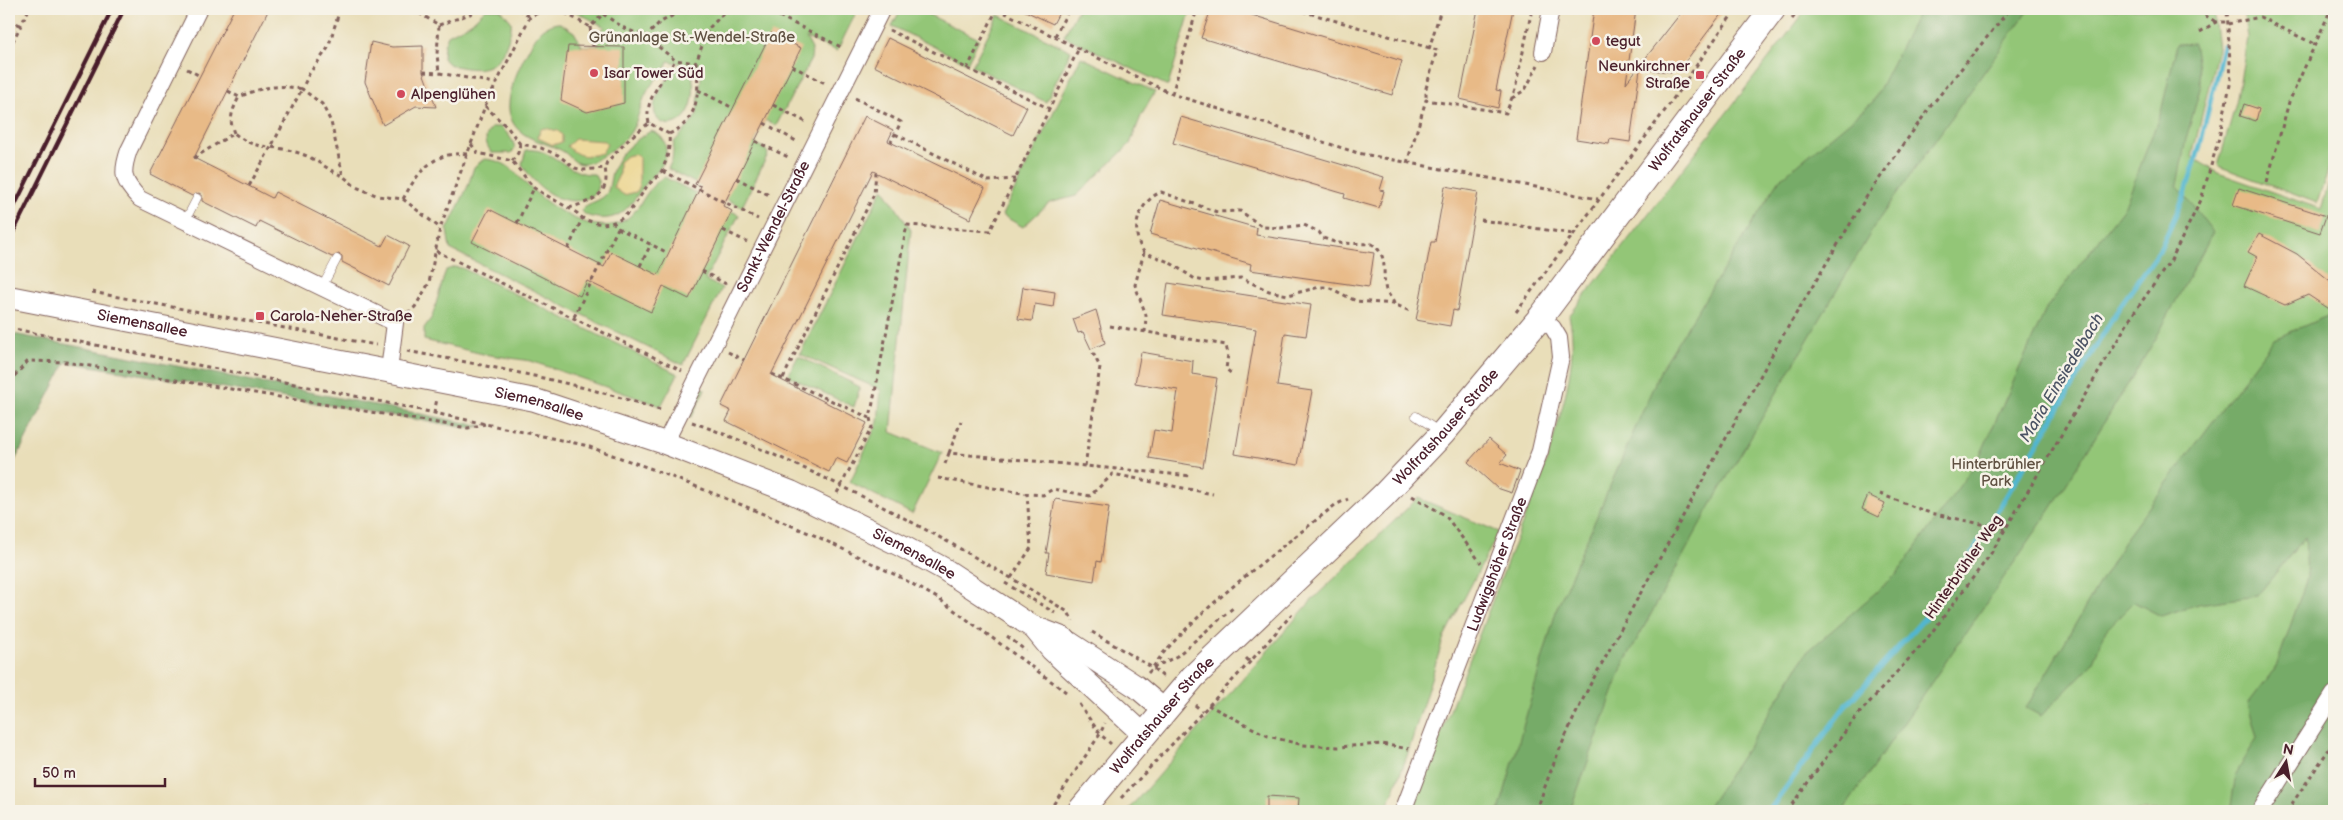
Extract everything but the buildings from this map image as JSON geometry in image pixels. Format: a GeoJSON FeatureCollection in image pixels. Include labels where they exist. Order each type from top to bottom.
{"type":"FeatureCollection","features":[{"type":"Feature","properties":{"kind":"main road","name":"Wolfratshauser Straße"},"geometry":{"type":"LineString","coordinates":[[1063,807],[1143,734],[1193,677],[1399,480],[1442,434],[1541,317],[1773,9]]}},
{"type":"Feature","properties":{"kind":"main road","name":"Siemensallee"},"geometry":{"type":"LineString","coordinates":[[9,297],[535,400],[665,443],[782,489],[846,517],[944,570],[1031,626],[1062,638],[1137,687],[1164,710]]}},
{"type":"Feature","properties":{"kind":"main road","name":"Siemensallee"},"geometry":{"type":"LineString","coordinates":[[1031,626],[1052,650],[1143,734]]}},
{"type":"Feature","properties":{"kind":"street"},"geometry":{"type":"LineString","coordinates":[[199,9],[129,150],[123,168],[127,186],[140,199],[395,323],[389,370]]}},
{"type":"Feature","properties":{"kind":"street","name":"Sankt-Wendel-Straße"},"geometry":{"type":"LineString","coordinates":[[665,443],[882,9]]}},
{"type":"Feature","properties":{"kind":"street"},"geometry":{"type":"LineString","coordinates":[[1543,52],[1551,9]]}},
{"type":"Feature","properties":{"kind":"street","name":"Ludwigshöher Straße"},"geometry":{"type":"LineString","coordinates":[[1403,811],[1540,451],[1561,356],[1559,338],[1553,328],[1541,317]]}},
{"type":"Feature","properties":{"kind":"street"},"geometry":{"type":"LineString","coordinates":[[2260,811],[2334,694]]}},
{"type":"Feature","properties":{"kind":"lane"},"geometry":{"type":"LineString","coordinates":[[185,221],[197,198]]}},
{"type":"Feature","properties":{"kind":"lane"},"geometry":{"type":"LineString","coordinates":[[322,288],[336,259]]}},
{"type":"Feature","properties":{"kind":"lane"},"geometry":{"type":"LineString","coordinates":[[1416,416],[1442,434]]}},
{"type":"Feature","properties":{"kind":"path"},"geometry":{"type":"LineString","coordinates":[[9,49],[29,9]]}},
{"type":"Feature","properties":{"kind":"path"},"geometry":{"type":"LineString","coordinates":[[249,186],[309,74],[328,48],[340,9]]}},
{"type":"Feature","properties":{"kind":"path"},"geometry":{"type":"LineString","coordinates":[[392,9],[412,9],[439,25]]}},
{"type":"Feature","properties":{"kind":"path"},"geometry":{"type":"LineString","coordinates":[[439,25],[470,14],[476,9]]}},
{"type":"Feature","properties":{"kind":"path"},"geometry":{"type":"LineString","coordinates":[[519,9],[530,17]]}},
{"type":"Feature","properties":{"kind":"path"},"geometry":{"type":"LineString","coordinates":[[395,323],[415,307],[429,283],[440,228],[484,106],[530,17],[546,9]]}},
{"type":"Feature","properties":{"kind":"path"},"geometry":{"type":"LineString","coordinates":[[558,9],[590,27]]}},
{"type":"Feature","properties":{"kind":"path"},"geometry":{"type":"LineString","coordinates":[[590,27],[604,14],[604,9]]}},
{"type":"Feature","properties":{"kind":"path"},"geometry":{"type":"LineString","coordinates":[[646,37],[660,23],[685,9]]}},
{"type":"Feature","properties":{"kind":"path"},"geometry":{"type":"LineString","coordinates":[[669,134],[678,130],[691,116],[697,102],[696,63],[708,29],[725,12],[725,9]]}},
{"type":"Feature","properties":{"kind":"path"},"geometry":{"type":"LineString","coordinates":[[765,9],[843,48]]}},
{"type":"Feature","properties":{"kind":"path"},"geometry":{"type":"LineString","coordinates":[[967,69],[997,9],[1172,94],[1358,153],[1407,164],[1598,199]]}},
{"type":"Feature","properties":{"kind":"path"},"geometry":{"type":"LineString","coordinates":[[1055,36],[1069,9]]}},
{"type":"Feature","properties":{"kind":"path"},"geometry":{"type":"LineString","coordinates":[[1172,94],[1196,9]]}},
{"type":"Feature","properties":{"kind":"path"},"geometry":{"type":"LineString","coordinates":[[1296,9],[1437,50],[1426,88],[1426,100],[1407,164]]}},
{"type":"Feature","properties":{"kind":"path"},"geometry":{"type":"LineString","coordinates":[[1429,48],[1441,9]]}},
{"type":"Feature","properties":{"kind":"path"},"geometry":{"type":"LineString","coordinates":[[1426,100],[1506,113],[1515,90],[1532,9]]}},
{"type":"Feature","properties":{"kind":"path","name":"Wolfratshauser Straße"},"geometry":{"type":"LineString","coordinates":[[1514,314],[1736,9]]}},
{"type":"Feature","properties":{"kind":"path"},"geometry":{"type":"LineString","coordinates":[[1537,811],[1562,742],[1591,683],[1818,276],[1867,196],[1930,107],[2010,9]]}},
{"type":"Feature","properties":{"kind":"path","name":"Hinterbrühler Weg"},"geometry":{"type":"LineString","coordinates":[[1787,811],[1855,718],[1926,640],[1990,555],[2133,314],[2171,260],[2201,200],[2219,138],[2231,80],[2227,9]]}},
{"type":"Feature","properties":{"kind":"path"},"geometry":{"type":"LineString","coordinates":[[2267,182],[2289,102],[2331,9]]}},
{"type":"Feature","properties":{"kind":"path"},"geometry":{"type":"LineString","coordinates":[[2198,11],[2216,22],[2228,23],[2260,17],[2314,44]]}},
{"type":"Feature","properties":{"kind":"path"},"geometry":{"type":"LineString","coordinates":[[604,14],[624,28],[646,37],[675,60],[696,63]]}},
{"type":"Feature","properties":{"kind":"path"},"geometry":{"type":"LineString","coordinates":[[9,20],[20,25]]}},
{"type":"Feature","properties":{"kind":"path"},"geometry":{"type":"LineString","coordinates":[[2200,32],[2216,22]]}},
{"type":"Feature","properties":{"kind":"path"},"geometry":{"type":"LineString","coordinates":[[439,25],[437,54],[440,73]]}},
{"type":"Feature","properties":{"kind":"path"},"geometry":{"type":"LineString","coordinates":[[590,27],[593,46]]}},
{"type":"Feature","properties":{"kind":"path"},"geometry":{"type":"LineString","coordinates":[[886,29],[1050,109]]}},
{"type":"Feature","properties":{"kind":"path"},"geometry":{"type":"LineString","coordinates":[[837,493],[872,427],[870,418],[907,225],[990,231],[1079,48]]}},
{"type":"Feature","properties":{"kind":"path"},"geometry":{"type":"LineString","coordinates":[[1511,98],[1518,96],[1525,90],[1543,52]]}},
{"type":"Feature","properties":{"kind":"path"},"geometry":{"type":"LineString","coordinates":[[669,134],[649,123],[647,116],[651,96],[675,60]]}},
{"type":"Feature","properties":{"kind":"path"},"geometry":{"type":"LineString","coordinates":[[792,66],[825,83]]}},
{"type":"Feature","properties":{"kind":"path"},"geometry":{"type":"LineString","coordinates":[[423,72],[440,73],[496,83]]}},
{"type":"Feature","properties":{"kind":"path"},"geometry":{"type":"LineString","coordinates":[[343,176],[331,122],[322,104],[302,89],[283,85],[264,88],[239,97],[232,111],[230,125],[234,133],[245,142],[257,146],[287,149],[309,157],[330,171],[343,176],[356,187],[378,196],[403,199],[440,228]]}},
{"type":"Feature","properties":{"kind":"path"},"geometry":{"type":"LineString","coordinates":[[698,90],[733,108]]}},
{"type":"Feature","properties":{"kind":"path"},"geometry":{"type":"LineString","coordinates":[[228,91],[239,97]]}},
{"type":"Feature","properties":{"kind":"path"},"geometry":{"type":"LineString","coordinates":[[853,97],[902,122],[891,142]]}},
{"type":"Feature","properties":{"kind":"path"},"geometry":{"type":"LineString","coordinates":[[773,105],[806,122]]}},
{"type":"Feature","properties":{"kind":"path"},"geometry":{"type":"LineString","coordinates":[[484,106],[508,128],[520,144],[541,148],[558,155],[575,168],[583,170],[604,168],[631,137],[649,123]]}},
{"type":"Feature","properties":{"kind":"path"},"geometry":{"type":"LineString","coordinates":[[764,123],[796,141]]}},
{"type":"Feature","properties":{"kind":"path"},"geometry":{"type":"LineString","coordinates":[[194,158],[234,133]]}},
{"type":"Feature","properties":{"kind":"path"},"geometry":{"type":"LineString","coordinates":[[471,144],[478,153],[512,161],[534,188],[568,208],[582,219],[600,223],[614,223],[624,218],[637,204],[643,192],[662,171],[668,154],[669,134]]}},
{"type":"Feature","properties":{"kind":"path"},"geometry":{"type":"LineString","coordinates":[[895,134],[988,181],[1015,179]]}},
{"type":"Feature","properties":{"kind":"path"},"geometry":{"type":"LineString","coordinates":[[755,141],[788,157]]}},
{"type":"Feature","properties":{"kind":"path"},"geometry":{"type":"LineString","coordinates":[[512,161],[518,153],[520,144]]}},
{"type":"Feature","properties":{"kind":"path"},"geometry":{"type":"LineString","coordinates":[[403,199],[416,176],[433,161],[456,153],[467,154]]}},
{"type":"Feature","properties":{"kind":"path"},"geometry":{"type":"LineString","coordinates":[[568,208],[596,198],[604,191],[606,177],[604,168]]}},
{"type":"Feature","properties":{"kind":"path"},"geometry":{"type":"LineString","coordinates":[[662,171],[758,219]]}},
{"type":"Feature","properties":{"kind":"path"},"geometry":{"type":"LineString","coordinates":[[783,378],[874,194],[876,173]]}},
{"type":"Feature","properties":{"kind":"path"},"geometry":{"type":"LineString","coordinates":[[736,178],[770,195]]}},
{"type":"Feature","properties":{"kind":"path"},"geometry":{"type":"LineString","coordinates":[[517,223],[534,188]]}},
{"type":"Feature","properties":{"kind":"path"},"geometry":{"type":"LineString","coordinates":[[1394,304],[1386,291],[1385,262],[1377,247],[1372,244],[1336,243],[1323,238],[1319,232],[1304,225],[1281,228],[1264,227],[1240,211],[1217,212],[1162,192],[1153,197],[1136,226],[1135,237],[1144,252],[1170,262],[1195,279],[1204,281],[1241,278],[1269,291],[1288,294],[1328,287],[1356,301],[1394,304],[1410,311]]}},
{"type":"Feature","properties":{"kind":"path"},"geometry":{"type":"LineString","coordinates":[[568,249],[582,219]]}},
{"type":"Feature","properties":{"kind":"path"},"geometry":{"type":"LineString","coordinates":[[1480,220],[1573,234]]}},
{"type":"Feature","properties":{"kind":"path"},"geometry":{"type":"LineString","coordinates":[[614,223],[618,228],[668,253]]}},
{"type":"Feature","properties":{"kind":"path"},"geometry":{"type":"LineString","coordinates":[[574,316],[618,228]]}},
{"type":"Feature","properties":{"kind":"path"},"geometry":{"type":"LineString","coordinates":[[723,230],[747,242]]}},
{"type":"Feature","properties":{"kind":"path"},"geometry":{"type":"LineString","coordinates":[[640,266],[651,244]]}},
{"type":"Feature","properties":{"kind":"path"},"geometry":{"type":"LineString","coordinates":[[436,251],[574,316],[682,371]]}},
{"type":"Feature","properties":{"kind":"path"},"geometry":{"type":"LineString","coordinates":[[1144,252],[1135,285],[1146,315],[1145,332]]}},
{"type":"Feature","properties":{"kind":"path"},"geometry":{"type":"LineString","coordinates":[[702,271],[726,284]]}},
{"type":"Feature","properties":{"kind":"path"},"geometry":{"type":"LineString","coordinates":[[1110,326],[1226,345],[1228,354],[1226,369],[1232,374]]}},
{"type":"Feature","properties":{"kind":"path"},"geometry":{"type":"LineString","coordinates":[[9,328],[488,424],[593,448],[679,479],[816,536],[939,599],[1069,693],[1066,684]]}},
{"type":"Feature","properties":{"kind":"path"},"geometry":{"type":"LineString","coordinates":[[1085,466],[1100,368],[1091,348]]}},
{"type":"Feature","properties":{"kind":"path"},"geometry":{"type":"LineString","coordinates":[[728,352],[744,360]]}},
{"type":"Feature","properties":{"kind":"path"},"geometry":{"type":"LineString","coordinates":[[9,382],[28,361],[66,362],[468,428],[488,424]]}},
{"type":"Feature","properties":{"kind":"path"},"geometry":{"type":"LineString","coordinates":[[772,374],[870,418]]}},
{"type":"Feature","properties":{"kind":"path"},"geometry":{"type":"LineString","coordinates":[[428,399],[445,402]]}},
{"type":"Feature","properties":{"kind":"path"},"geometry":{"type":"LineString","coordinates":[[945,464],[961,421]]}},
{"type":"Feature","properties":{"kind":"path"},"geometry":{"type":"LineString","coordinates":[[949,453],[1191,476]]}},
{"type":"Feature","properties":{"kind":"path"},"geometry":{"type":"LineString","coordinates":[[938,478],[1027,494],[1043,495],[1053,489],[1090,496],[1113,474],[1213,494]]}},
{"type":"Feature","properties":{"kind":"path"},"geometry":{"type":"LineString","coordinates":[[1399,480],[1408,494],[1445,515],[1482,565],[1490,581]]}},
{"type":"Feature","properties":{"kind":"path"},"geometry":{"type":"LineString","coordinates":[[1011,578],[1031,548],[1027,494]]}},
{"type":"Feature","properties":{"kind":"path"},"geometry":{"type":"LineString","coordinates":[[1880,494],[1930,513],[2005,530]]}},
{"type":"Feature","properties":{"kind":"path"},"geometry":{"type":"LineString","coordinates":[[1090,630],[1153,668],[1165,651],[1187,629],[1256,569],[1335,505],[1354,497]]}},
{"type":"Feature","properties":{"kind":"path"},"geometry":{"type":"LineString","coordinates":[[1073,621],[1082,626]]}},
{"type":"Feature","properties":{"kind":"path"},"geometry":{"type":"LineString","coordinates":[[1002,632],[1029,653]]}},
{"type":"Feature","properties":{"kind":"path"},"geometry":{"type":"LineString","coordinates":[[1246,658],[1250,662]]}},
{"type":"Feature","properties":{"kind":"path"},"geometry":{"type":"LineString","coordinates":[[1210,695],[1214,699]]}},
{"type":"Feature","properties":{"kind":"path"},"geometry":{"type":"LineString","coordinates":[[1049,811],[1063,807],[1076,771],[1100,734],[1075,699]]}},
{"type":"Feature","properties":{"kind":"path"},"geometry":{"type":"LineString","coordinates":[[1208,705],[1268,736],[1295,744],[1338,747],[1382,744],[1406,748],[1424,754]]}},
{"type":"Feature","properties":{"kind":"path"},"geometry":{"type":"LineString","coordinates":[[2287,811],[2334,742]]}},
{"type":"Feature","properties":{"kind":"path"},"geometry":{"type":"LineString","coordinates":[[1076,771],[1080,774]]}},
{"type":"Feature","properties":{"kind":"green space"},"geometry":{"type":"Polygon","coordinates":[[[486,9],[500,9],[511,21],[508,40],[500,56],[491,65],[478,69],[460,67],[448,63],[443,58],[444,45],[448,35],[471,23],[486,9]]]}},
{"type":"Feature","properties":{"kind":"green space","name":"Grünanlage St.-Wendel-Straße"},"geometry":{"type":"Polygon","coordinates":[[[571,9],[858,9],[837,51],[806,38],[812,49],[811,59],[776,126],[765,120],[754,143],[765,149],[768,154],[742,207],[668,169],[672,160],[674,142],[690,125],[697,114],[702,68],[668,61],[647,92],[631,132],[619,145],[594,161],[583,164],[577,163],[557,148],[532,139],[518,130],[510,115],[509,100],[516,75],[539,33],[548,26],[560,23],[574,32],[582,46],[598,46],[599,32],[605,27],[571,9]]]}},
{"type":"Feature","properties":{"kind":"green space"},"geometry":{"type":"Polygon","coordinates":[[[901,9],[917,9],[979,39],[967,63],[892,26],[901,9]]]}},
{"type":"Feature","properties":{"kind":"green space"},"geometry":{"type":"Polygon","coordinates":[[[1078,9],[1191,9],[1168,86],[1064,36],[1078,9]]]}},
{"type":"Feature","properties":{"kind":"green space","name":"Hinterbrühler Park"},"geometry":{"type":"Polygon","coordinates":[[[1807,9],[2213,9],[2218,48],[2192,157],[2218,173],[2321,209],[2334,167],[2334,811],[1411,811],[1548,457],[1563,405],[1570,368],[1572,333],[1569,316],[1807,9]]]}},
{"type":"Feature","properties":{"kind":"green space"},"geometry":{"type":"Polygon","coordinates":[[[1920,9],[2029,9],[1877,222],[1712,503],[1623,665],[1570,811],[1499,811],[1557,608],[1661,369],[1780,179],[1873,102],[1920,9]]]}},
{"type":"Feature","properties":{"kind":"green space"},"geometry":{"type":"Polygon","coordinates":[[[2243,9],[2334,9],[2334,153],[2317,203],[2218,166],[2236,103],[2244,58],[2247,37],[2243,9]]]}},
{"type":"Feature","properties":{"kind":"green space"},"geometry":{"type":"Polygon","coordinates":[[[998,15],[1071,51],[1046,102],[972,66],[998,15]]]}},
{"type":"Feature","properties":{"kind":"green space"},"geometry":{"type":"Polygon","coordinates":[[[2194,43],[2201,85],[2186,139],[2177,185],[2213,232],[2155,340],[2051,509],[1843,811],[1705,811],[1754,738],[1806,653],[1896,575],[1978,460],[2047,307],[2125,206],[2161,112],[2177,44],[2194,43]]]}},
{"type":"Feature","properties":{"kind":"green space"},"geometry":{"type":"Polygon","coordinates":[[[1081,57],[1155,92],[1141,116],[1130,144],[1076,196],[1049,203],[1023,227],[1002,215],[1081,57]]]}},
{"type":"Feature","properties":{"kind":"green space"},"geometry":{"type":"Polygon","coordinates":[[[681,66],[691,68],[693,92],[689,110],[681,120],[672,124],[662,123],[656,116],[655,105],[665,83],[672,73],[681,66]]]}},
{"type":"Feature","properties":{"kind":"green space"},"geometry":{"type":"Polygon","coordinates":[[[493,127],[501,127],[510,137],[515,149],[511,153],[492,153],[486,136],[493,127]]]}},
{"type":"Feature","properties":{"kind":"green space"},"geometry":{"type":"Polygon","coordinates":[[[651,131],[657,133],[664,141],[666,146],[665,157],[658,170],[631,204],[614,217],[598,218],[584,214],[581,210],[584,207],[607,193],[612,173],[622,153],[651,131]]]}},
{"type":"Feature","properties":{"kind":"green space"},"geometry":{"type":"Polygon","coordinates":[[[526,150],[544,152],[576,171],[594,174],[599,183],[595,194],[574,201],[553,196],[535,182],[522,164],[526,150]]]}},
{"type":"Feature","properties":{"kind":"green space"},"geometry":{"type":"Polygon","coordinates":[[[484,159],[494,160],[508,166],[544,200],[564,213],[586,223],[609,225],[626,219],[638,208],[652,187],[664,177],[739,215],[705,280],[722,288],[683,365],[450,249],[447,230],[468,186],[474,167],[484,159]]]}},
{"type":"Feature","properties":{"kind":"green space"},"geometry":{"type":"Polygon","coordinates":[[[883,188],[911,230],[891,432],[942,453],[912,514],[850,482],[878,422],[881,390],[800,354],[883,188]]]}},
{"type":"Feature","properties":{"kind":"green space"},"geometry":{"type":"Polygon","coordinates":[[[455,267],[462,268],[678,374],[661,406],[531,361],[483,354],[424,340],[424,328],[432,317],[446,270],[455,267]]]}},
{"type":"Feature","properties":{"kind":"green space"},"geometry":{"type":"Polygon","coordinates":[[[2334,313],[2334,811],[2230,811],[2236,774],[2257,738],[2248,704],[2276,667],[2307,578],[2305,537],[2257,596],[2198,604],[2161,616],[2134,602],[2106,630],[2092,664],[2041,716],[2026,708],[2126,538],[2274,339],[2334,313]]]}},
{"type":"Feature","properties":{"kind":"green space"},"geometry":{"type":"Polygon","coordinates":[[[9,333],[482,426],[468,428],[66,362],[9,472],[9,333]]]}},
{"type":"Feature","properties":{"kind":"green space"},"geometry":{"type":"Polygon","coordinates":[[[798,356],[860,387],[854,407],[788,376],[798,356]]]}},
{"type":"Feature","properties":{"kind":"green space"},"geometry":{"type":"Polygon","coordinates":[[[699,386],[705,389],[692,417],[687,415],[699,386]]]}},
{"type":"Feature","properties":{"kind":"green space"},"geometry":{"type":"Polygon","coordinates":[[[1418,498],[1499,532],[1444,637],[1407,756],[1386,811],[1127,811],[1313,599],[1418,498]]]}},
{"type":"Feature","properties":{"kind":"sand"},"geometry":{"type":"Polygon","coordinates":[[[544,128],[558,131],[562,135],[562,142],[553,145],[538,138],[540,130],[544,128]]]}},
{"type":"Feature","properties":{"kind":"sand"},"geometry":{"type":"Polygon","coordinates":[[[575,139],[604,141],[607,144],[602,153],[583,156],[575,153],[567,146],[575,139]]]}},
{"type":"Feature","properties":{"kind":"sand"},"geometry":{"type":"Polygon","coordinates":[[[636,154],[639,157],[639,188],[636,192],[624,195],[613,187],[619,175],[619,162],[626,156],[636,154]]]}},
{"type":"Feature","properties":{"kind":"waterway","name":"Maria Einsiedelbach"},"geometry":{"type":"LineString","coordinates":[[1769,811],[1843,709],[1931,611],[1959,575],[2120,306],[2159,252],[2184,197],[2200,146],[2223,46]]}},
{"type":"Feature","properties":{"kind":"railway"},"geometry":{"type":"LineString","coordinates":[[9,217],[112,9]]}},
{"type":"Feature","properties":{"kind":"railway"},"geometry":{"type":"LineString","coordinates":[[9,241],[124,9]]}},
{"type":"Feature","properties":{"kind":"place","name":"tegut"},"geometry":{"type":"Point","coordinates":[1596,41]}},
{"type":"Feature","properties":{"kind":"place","name":"Isar Tower Süd"},"geometry":{"type":"Point","coordinates":[594,73]}},
{"type":"Feature","properties":{"kind":"place","name":"Neunkirchner Straße"},"geometry":{"type":"Point","coordinates":[1700,75]}},
{"type":"Feature","properties":{"kind":"place","name":"Alpenglühen"},"geometry":{"type":"Point","coordinates":[401,94]}},
{"type":"Feature","properties":{"kind":"place","name":"Carola-Neher-Straße"},"geometry":{"type":"Point","coordinates":[260,316]}}]}
